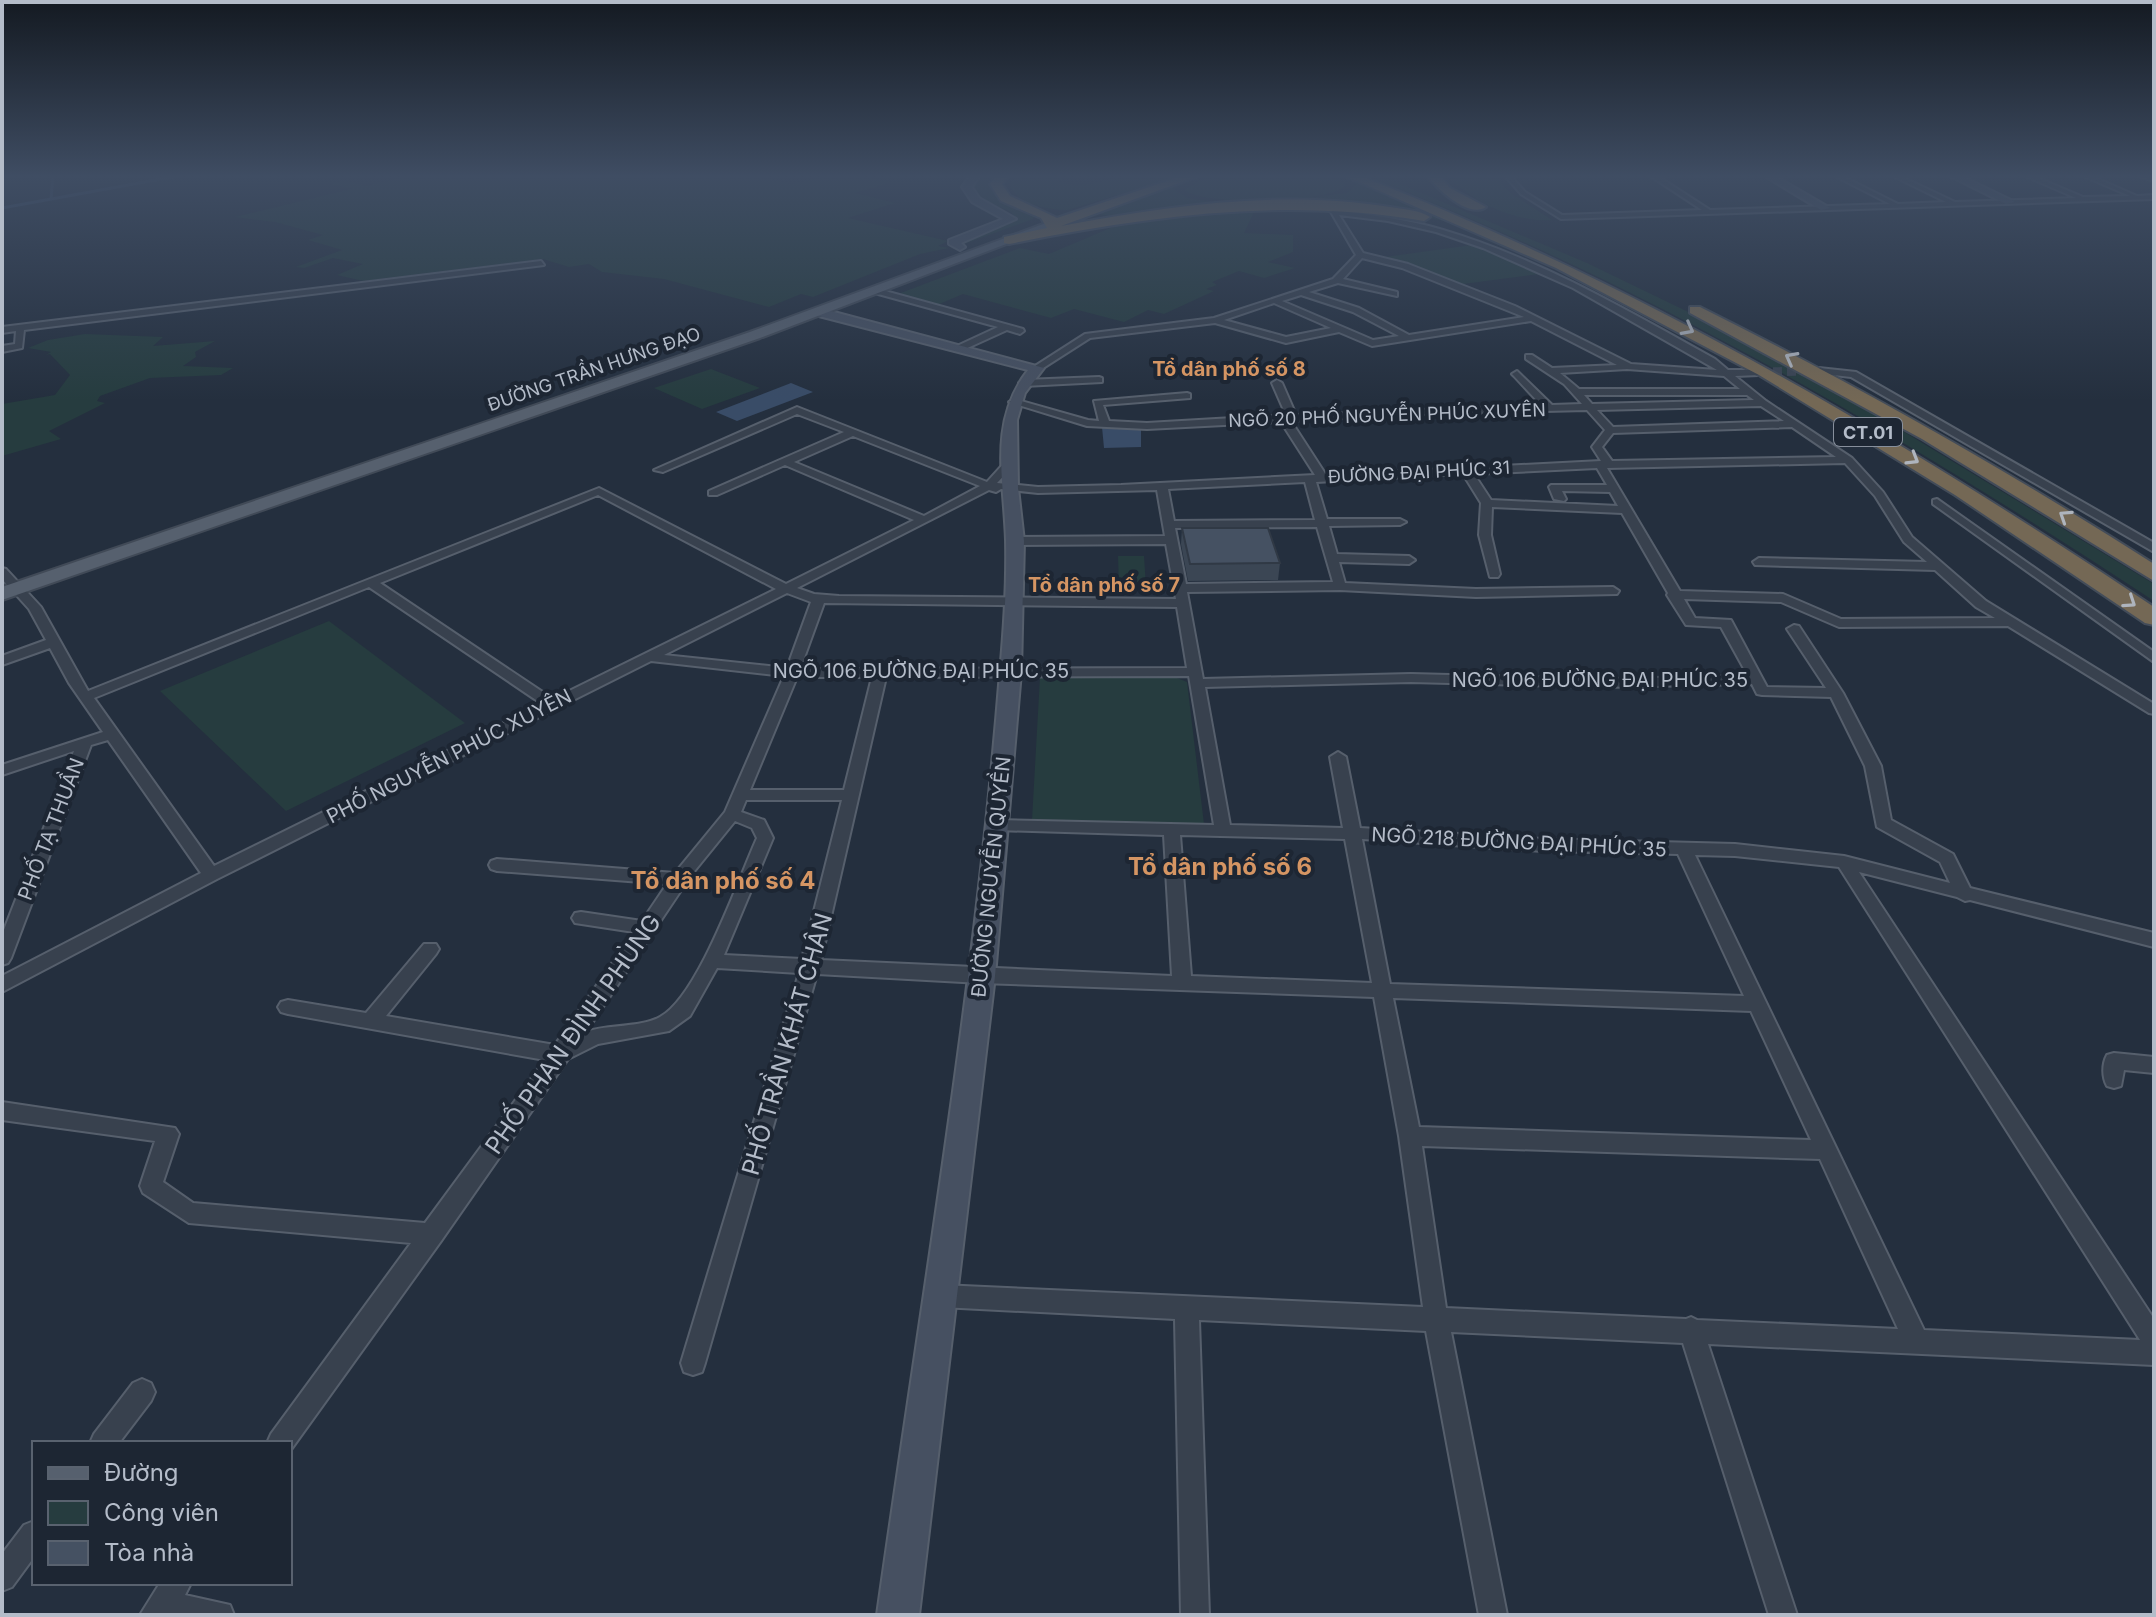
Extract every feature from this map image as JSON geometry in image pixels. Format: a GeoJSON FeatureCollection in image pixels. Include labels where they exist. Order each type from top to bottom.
{"type":"FeatureCollection","features":[{"type":"Feature","properties":{"kind":"highway"},"geometry":{"type":"LineString","coordinates":[[1526,250],[1569,268]]}},
{"type":"Feature","properties":{"kind":"highway","name":"CT.01"},"geometry":{"type":"LineString","coordinates":[[1532,250],[1778,378],[1989,505],[2154,618]]}},
{"type":"Feature","properties":{"kind":"highway","name":"CT.01"},"geometry":{"type":"LineString","coordinates":[[1600,263],[1908,422],[2043,501],[2154,574]]}},
{"type":"Feature","properties":{"kind":"main road","name":"ĐƯỜNG TRẦN HƯNG ĐẠO"},"geometry":{"type":"LineString","coordinates":[[9,591],[819,312],[981,250]]}},
{"type":"Feature","properties":{"kind":"street"},"geometry":{"type":"LineString","coordinates":[[1357,250],[1360,255],[1450,283],[1536,318],[1629,367]]}},
{"type":"Feature","properties":{"kind":"street"},"geometry":{"type":"LineString","coordinates":[[1501,250],[1572,284],[1712,361],[1763,403],[1848,460],[1879,494],[1908,539],[1981,604],[2154,710]]}},
{"type":"Feature","properties":{"kind":"street"},"geometry":{"type":"LineString","coordinates":[[1025,384],[1088,336],[1215,320],[1336,280],[1360,255]]}},
{"type":"Feature","properties":{"kind":"street"},"geometry":{"type":"LineString","coordinates":[[2,330],[541,263]]}},
{"type":"Feature","properties":{"kind":"street"},"geometry":{"type":"LineString","coordinates":[[1336,280],[1394,294]]}},
{"type":"Feature","properties":{"kind":"street"},"geometry":{"type":"LineString","coordinates":[[874,290],[1020,331]]}},
{"type":"Feature","properties":{"kind":"street"},"geometry":{"type":"LineString","coordinates":[[1299,292],[1356,310],[1409,338]]}},
{"type":"Feature","properties":{"kind":"street"},"geometry":{"type":"LineString","coordinates":[[1273,300],[1372,343],[1536,318]]}},
{"type":"Feature","properties":{"kind":"street"},"geometry":{"type":"LineString","coordinates":[[819,312],[960,348],[1025,384],[1099,380]]}},
{"type":"Feature","properties":{"kind":"street"},"geometry":{"type":"LineString","coordinates":[[1215,320],[1286,340],[1340,329]]}},
{"type":"Feature","properties":{"kind":"street"},"geometry":{"type":"LineString","coordinates":[[960,348],[1006,327]]}},
{"type":"Feature","properties":{"kind":"street"},"geometry":{"type":"LineString","coordinates":[[2,349],[19,346],[20,331]]}},
{"type":"Feature","properties":{"kind":"street"},"geometry":{"type":"LineString","coordinates":[[1529,357],[1551,371],[1610,430],[1794,424]]}},
{"type":"Feature","properties":{"kind":"street"},"geometry":{"type":"LineString","coordinates":[[1551,371],[1629,367],[1759,372]]}},
{"type":"Feature","properties":{"kind":"street"},"geometry":{"type":"LineString","coordinates":[[1819,371],[1853,374],[2154,548]]}},
{"type":"Feature","properties":{"kind":"street"},"geometry":{"type":"LineString","coordinates":[[1517,374],[1549,408]]}},
{"type":"Feature","properties":{"kind":"street"},"geometry":{"type":"LineString","coordinates":[[1277,383],[1288,418],[1315,478],[1322,523],[1340,586]]}},
{"type":"Feature","properties":{"kind":"street","name":"NGÕ 20 PHỐ NGUYỄN PHÚC XUYÊN"},"geometry":{"type":"LineString","coordinates":[[1025,384],[1087,423],[1147,426],[1549,408],[1763,403]]}},
{"type":"Feature","properties":{"kind":"street","name":"ĐƯỜNG NGUYỄN QUYỀN"},"geometry":{"type":"LineString","coordinates":[[898,1615],[941,1296],[997,825],[1011,672],[1015,541],[1006,484],[1010,420],[1025,384]]}},
{"type":"Feature","properties":{"kind":"street"},"geometry":{"type":"LineString","coordinates":[[1574,392],[1749,392]]}},
{"type":"Feature","properties":{"kind":"street"},"geometry":{"type":"LineString","coordinates":[[1105,424],[1097,403],[1187,396]]}},
{"type":"Feature","properties":{"kind":"street"},"geometry":{"type":"LineString","coordinates":[[659,470],[797,410],[1006,484]]}},
{"type":"Feature","properties":{"kind":"street"},"geometry":{"type":"LineString","coordinates":[[1610,430],[1597,447],[1607,460],[1602,468],[1673,595],[1691,622],[1726,623],[1757,680]]}},
{"type":"Feature","properties":{"kind":"street"},"geometry":{"type":"LineString","coordinates":[[713,493],[853,432]]}},
{"type":"Feature","properties":{"kind":"street","name":"ĐƯỜNG ĐẠI PHÚC 31"},"geometry":{"type":"LineString","coordinates":[[1006,484],[1162,486],[1604,464],[1848,460]]}},
{"type":"Feature","properties":{"kind":"street"},"geometry":{"type":"LineString","coordinates":[[786,462],[924,520]]}},
{"type":"Feature","properties":{"kind":"street"},"geometry":{"type":"LineString","coordinates":[[1466,470],[1487,503],[1485,535],[1494,574]]}},
{"type":"Feature","properties":{"kind":"street","name":"PHỐ NGUYỄN PHÚC XUYÊN"},"geometry":{"type":"LineString","coordinates":[[2,985],[211,875],[924,520],[1006,484]]}},
{"type":"Feature","properties":{"kind":"street"},"geometry":{"type":"LineString","coordinates":[[1162,486],[1223,831]]}},
{"type":"Feature","properties":{"kind":"street"},"geometry":{"type":"LineString","coordinates":[[1560,499],[1555,487],[1614,489]]}},
{"type":"Feature","properties":{"kind":"street"},"geometry":{"type":"LineString","coordinates":[[85,697],[599,491],[786,589],[819,598],[1183,603]]}},
{"type":"Feature","properties":{"kind":"street"},"geometry":{"type":"LineString","coordinates":[[1937,502],[2154,658]]}},
{"type":"Feature","properties":{"kind":"street"},"geometry":{"type":"LineString","coordinates":[[1487,503],[1626,510]]}},
{"type":"Feature","properties":{"kind":"street"},"geometry":{"type":"LineString","coordinates":[[1169,525],[1400,522]]}},
{"type":"Feature","properties":{"kind":"street"},"geometry":{"type":"LineString","coordinates":[[1015,541],[1173,540]]}},
{"type":"Feature","properties":{"kind":"street"},"geometry":{"type":"LineString","coordinates":[[1332,558],[1409,560]]}},
{"type":"Feature","properties":{"kind":"street"},"geometry":{"type":"LineString","coordinates":[[1759,562],[1939,566]]}},
{"type":"Feature","properties":{"kind":"street"},"geometry":{"type":"LineString","coordinates":[[2,572],[9,591],[35,607],[85,697],[211,875]]}},
{"type":"Feature","properties":{"kind":"street"},"geometry":{"type":"LineString","coordinates":[[371,583],[553,705]]}},
{"type":"Feature","properties":{"kind":"street"},"geometry":{"type":"LineString","coordinates":[[1181,588],[1340,586],[1476,593],[1613,591]]}},
{"type":"Feature","properties":{"kind":"street"},"geometry":{"type":"LineString","coordinates":[[1673,595],[1783,598],[1839,623],[2013,622]]}},
{"type":"Feature","properties":{"kind":"street","name":"PHỐ PHAN ĐÌNH PHÙNG"},"geometry":{"type":"LineString","coordinates":[[281,1441],[433,1234],[680,879],[732,814],[792,673],[819,598]]}},
{"type":"Feature","properties":{"kind":"street"},"geometry":{"type":"LineString","coordinates":[[1794,629],[1836,693],[1873,766],[1883,823],[1947,858],[1965,895]]}},
{"type":"Feature","properties":{"kind":"street"},"geometry":{"type":"LineString","coordinates":[[2,661],[55,641]]}},
{"type":"Feature","properties":{"kind":"street","name":"NGÕ 106 ĐƯỜNG ĐẠI PHÚC 35"},"geometry":{"type":"LineString","coordinates":[[648,657],[792,673],[1011,672],[1602,683],[1757,680],[1762,691],[1836,693]]}},
{"type":"Feature","properties":{"kind":"street","name":"PHỐ TRẦN KHÁT CHÂN"},"geometry":{"type":"LineString","coordinates":[[693,1363],[810,966],[880,674]]}},
{"type":"Feature","properties":{"kind":"street"},"geometry":{"type":"LineString","coordinates":[[2,770],[111,734]]}},
{"type":"Feature","properties":{"kind":"street","name":"PHỐ TẠ THUẦN"},"geometry":{"type":"LineString","coordinates":[[2,958],[84,745]]}},
{"type":"Feature","properties":{"kind":"street"},"geometry":{"type":"LineString","coordinates":[[1338,757],[1410,1136],[1436,1318],[1493,1615]]}},
{"type":"Feature","properties":{"kind":"street"},"geometry":{"type":"LineString","coordinates":[[742,795],[852,795]]}},
{"type":"Feature","properties":{"kind":"street"},"geometry":{"type":"LineString","coordinates":[[288,1007],[559,1054],[595,1037],[651,1028],[673,1019],[691,1002],[712,961],[765,838],[758,824],[732,814]]}},
{"type":"Feature","properties":{"kind":"street","name":"NGÕ 218 ĐƯỜNG ĐẠI PHÚC 35"},"geometry":{"type":"LineString","coordinates":[[997,825],[1735,850],[1844,862],[2153,944]]}},
{"type":"Feature","properties":{"kind":"street"},"geometry":{"type":"LineString","coordinates":[[1172,831],[1182,984]]}},
{"type":"Feature","properties":{"kind":"street"},"geometry":{"type":"LineString","coordinates":[[1684,849],[1917,1342]]}},
{"type":"Feature","properties":{"kind":"street"},"geometry":{"type":"LineString","coordinates":[[1844,862],[2154,1340]]}},
{"type":"Feature","properties":{"kind":"street"},"geometry":{"type":"LineString","coordinates":[[497,865],[680,879]]}},
{"type":"Feature","properties":{"kind":"street"},"geometry":{"type":"LineString","coordinates":[[581,918],[648,928]]}},
{"type":"Feature","properties":{"kind":"street"},"geometry":{"type":"LineString","coordinates":[[370,1022],[430,949]]}},
{"type":"Feature","properties":{"kind":"street"},"geometry":{"type":"LineString","coordinates":[[712,961],[981,976],[1755,1004]]}},
{"type":"Feature","properties":{"kind":"street"},"geometry":{"type":"LineString","coordinates":[[2114,1080],[2114,1061],[2154,1065]]}},
{"type":"Feature","properties":{"kind":"street"},"geometry":{"type":"LineString","coordinates":[[2,1111],[168,1134],[151,1186],[189,1213],[433,1234]]}},
{"type":"Feature","properties":{"kind":"street"},"geometry":{"type":"LineString","coordinates":[[1410,1136],[1827,1150]]}},
{"type":"Feature","properties":{"kind":"street"},"geometry":{"type":"LineString","coordinates":[[941,1296],[2154,1353]]}},
{"type":"Feature","properties":{"kind":"street"},"geometry":{"type":"LineString","coordinates":[[1187,1309],[1195,1615]]}},
{"type":"Feature","properties":{"kind":"street"},"geometry":{"type":"LineString","coordinates":[[1691,1329],[1783,1615]]}},
{"type":"Feature","properties":{"kind":"street"},"geometry":{"type":"LineString","coordinates":[[105,1441],[142,1392]]}},
{"type":"Feature","properties":{"kind":"street"},"geometry":{"type":"LineString","coordinates":[[2,1577],[32,1538]]}},
{"type":"Feature","properties":{"kind":"street"},"geometry":{"type":"LineString","coordinates":[[164,1601],[220,1615]]}},
{"type":"Feature","properties":{"kind":"green space"},"geometry":{"type":"Polygon","coordinates":[[[341,250],[937,250],[920,254],[813,297],[801,294],[769,307],[664,279],[602,272],[589,264],[569,267],[543,259],[363,281],[337,275],[363,264],[333,258],[304,268],[296,267],[341,250]]]}},
{"type":"Feature","properties":{"kind":"green space"},"geometry":{"type":"Polygon","coordinates":[[[1013,250],[1049,254],[1057,250],[1293,250],[1268,262],[1295,268],[1264,278],[1239,271],[1212,282],[1217,285],[1206,289],[1214,291],[1164,314],[1148,310],[1124,322],[1074,309],[1051,318],[963,294],[937,305],[898,294],[1013,250]]]}},
{"type":"Feature","properties":{"kind":"green space"},"geometry":{"type":"Polygon","coordinates":[[[1432,250],[1494,250],[1546,273],[1463,284],[1385,257],[1432,250]]]}},
{"type":"Feature","properties":{"kind":"green space"},"geometry":{"type":"Polygon","coordinates":[[[1540,250],[1557,250],[1587,263],[1709,322],[1837,391],[2154,584],[2154,601],[1868,422],[1671,313],[1540,250]]]}},
{"type":"Feature","properties":{"kind":"green space"},"geometry":{"type":"Polygon","coordinates":[[[85,334],[163,337],[153,346],[215,341],[195,352],[196,357],[183,366],[233,368],[221,375],[150,378],[100,396],[97,401],[105,403],[49,431],[61,439],[2,456],[2,404],[55,395],[70,375],[50,354],[46,355],[51,352],[28,348],[48,340],[85,334]]]}},
{"type":"Feature","properties":{"kind":"green space"},"geometry":{"type":"Polygon","coordinates":[[[711,369],[760,388],[702,409],[654,388],[711,369]]]}},
{"type":"Feature","properties":{"kind":"green space"},"geometry":{"type":"Polygon","coordinates":[[[1118,556],[1144,556],[1146,587],[1119,587],[1118,556]]]}},
{"type":"Feature","properties":{"kind":"green space"},"geometry":{"type":"Polygon","coordinates":[[[329,621],[465,723],[286,811],[160,691],[329,621]]]}},
{"type":"Feature","properties":{"kind":"green space"},"geometry":{"type":"Polygon","coordinates":[[[1040,677],[1177,678],[1187,682],[1204,824],[1032,820],[1040,677]]]}},
{"type":"Feature","properties":{"kind":"water"},"geometry":{"type":"Polygon","coordinates":[[[791,383],[813,392],[737,421],[716,412],[791,383]]]}},
{"type":"Feature","properties":{"kind":"water"},"geometry":{"type":"Polygon","coordinates":[[[1102,427],[1141,427],[1141,447],[1104,448],[1102,427]]]}},
{"type":"Feature","properties":{"kind":"building"},"geometry":{"type":"Polygon","coordinates":[[[1182,528],[1268,528],[1280,563],[1190,564],[1182,528]]]}},
{"type":"Feature","properties":{"kind":"tunnel"},"geometry":{"type":"LineString","coordinates":[[1759,372],[1818,371]]}},
{"type":"Feature","properties":{"kind":"district","name":"Tổ dân phố số 8"},"geometry":{"type":"Point","coordinates":[1229,369]}},
{"type":"Feature","properties":{"kind":"district","name":"Tổ dân phố số 7"},"geometry":{"type":"Point","coordinates":[1104,585]}},
{"type":"Feature","properties":{"kind":"district","name":"Tổ dân phố số 6"},"geometry":{"type":"Point","coordinates":[1220,866]}},
{"type":"Feature","properties":{"kind":"district","name":"Tổ dân phố số 4"},"geometry":{"type":"Point","coordinates":[723,880]}}]}
